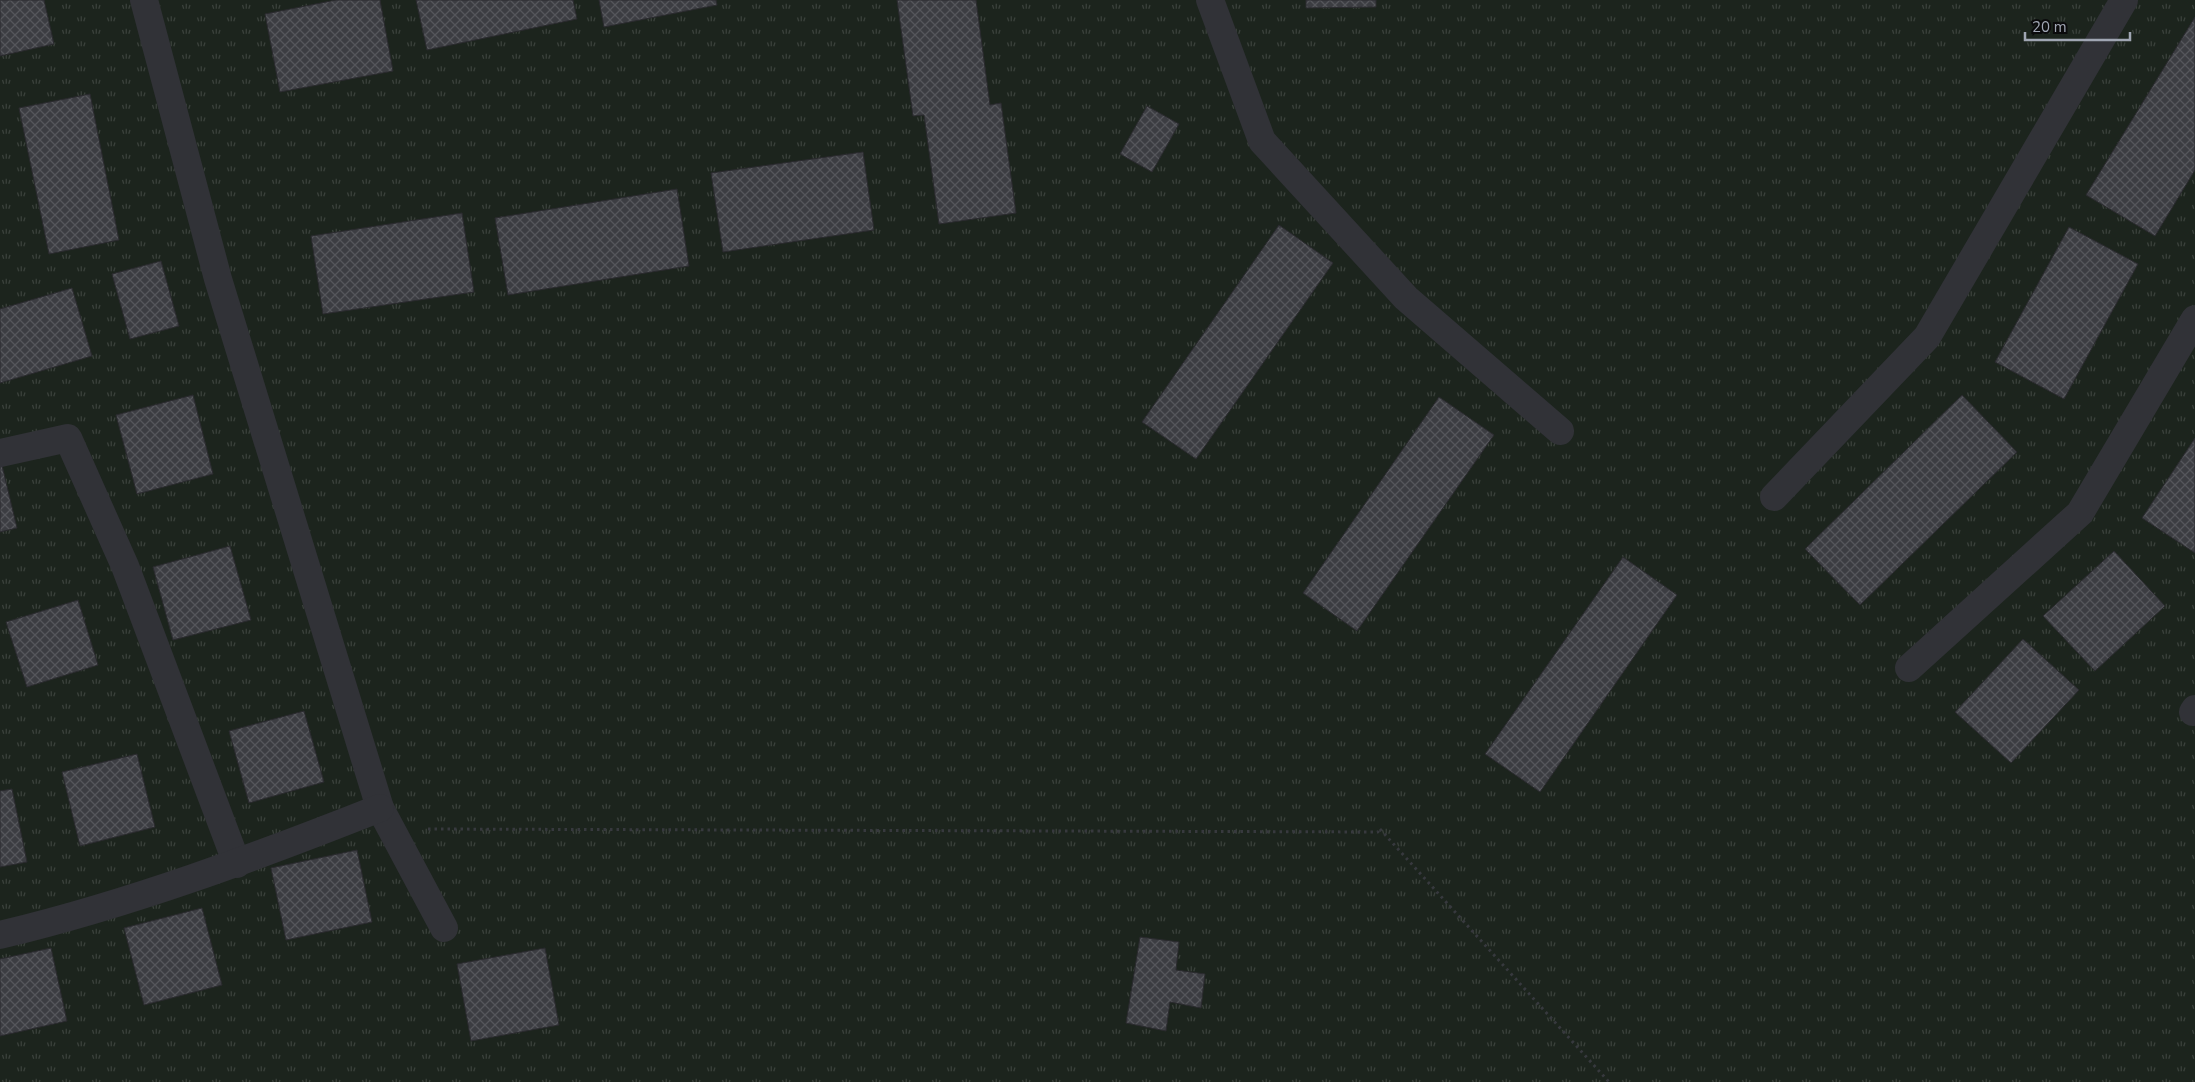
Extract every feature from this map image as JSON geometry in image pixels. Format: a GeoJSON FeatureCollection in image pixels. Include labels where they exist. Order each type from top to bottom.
{"type":"FeatureCollection","features":[{"type":"Feature","properties":{"kind":"street"},"geometry":{"type":"LineString","coordinates":[[144,0],[218,279],[386,818],[444,928]]}},
{"type":"Feature","properties":{"kind":"street"},"geometry":{"type":"LineString","coordinates":[[1210,0],[1262,141],[1406,298],[1560,431]]}},
{"type":"Feature","properties":{"kind":"street"},"geometry":{"type":"LineString","coordinates":[[1774,497],[1927,337],[2124,0]]}},
{"type":"Feature","properties":{"kind":"street"},"geometry":{"type":"LineString","coordinates":[[1908,668],[2080,513],[2195,319]]}},
{"type":"Feature","properties":{"kind":"street"},"geometry":{"type":"LineString","coordinates":[[0,453],[68,438],[125,566],[238,864]]}},
{"type":"Feature","properties":{"kind":"street"},"geometry":{"type":"LineString","coordinates":[[0,935],[51,923],[386,818]]}},
{"type":"Feature","properties":{"kind":"path"},"geometry":{"type":"LineString","coordinates":[[386,818],[1378,832],[1378,828],[1610,1082]]}},
{"type":"Feature","properties":{"kind":"green space"},"geometry":{"type":"Polygon","coordinates":[[[0,0],[2195,0],[2195,1082],[0,1082],[0,0]]]}},
{"type":"Feature","properties":{"kind":"building"},"geometry":{"type":"Polygon","coordinates":[[[0,0],[44,0],[54,44],[0,56],[0,0]]]}},
{"type":"Feature","properties":{"kind":"building"},"geometry":{"type":"Polygon","coordinates":[[[336,0],[380,0],[393,71],[280,92],[265,14],[336,0]]]}},
{"type":"Feature","properties":{"kind":"building"},"geometry":{"type":"Polygon","coordinates":[[[416,0],[573,0],[577,19],[427,50],[416,0]]]}},
{"type":"Feature","properties":{"kind":"building"},"geometry":{"type":"Polygon","coordinates":[[[599,0],[716,0],[717,5],[604,27],[599,0]]]}},
{"type":"Feature","properties":{"kind":"building"},"geometry":{"type":"Polygon","coordinates":[[[897,0],[976,0],[990,105],[1001,103],[1016,213],[939,224],[924,115],[913,116],[897,0]]]}},
{"type":"Feature","properties":{"kind":"building"},"geometry":{"type":"Polygon","coordinates":[[[1306,0],[1376,0],[1376,7],[1306,8],[1306,0]]]}},
{"type":"Feature","properties":{"kind":"building"},"geometry":{"type":"Polygon","coordinates":[[[2195,17],[2195,170],[2155,236],[2086,195],[2195,17]]]}},
{"type":"Feature","properties":{"kind":"building"},"geometry":{"type":"Polygon","coordinates":[[[90,94],[119,240],[49,254],[19,108],[90,94]]]}},
{"type":"Feature","properties":{"kind":"building"},"geometry":{"type":"Polygon","coordinates":[[[1147,106],[1179,124],[1152,172],[1120,154],[1147,106]]]}},
{"type":"Feature","properties":{"kind":"building"},"geometry":{"type":"Polygon","coordinates":[[[863,152],[874,230],[723,252],[711,173],[863,152]]]}},
{"type":"Feature","properties":{"kind":"building"},"geometry":{"type":"Polygon","coordinates":[[[677,189],[689,266],[508,295],[495,218],[677,189]]]}},
{"type":"Feature","properties":{"kind":"building"},"geometry":{"type":"Polygon","coordinates":[[[462,213],[474,292],[323,314],[311,236],[462,213]]]}},
{"type":"Feature","properties":{"kind":"building"},"geometry":{"type":"Polygon","coordinates":[[[1279,225],[1333,263],[1196,459],[1142,422],[1279,225]]]}},
{"type":"Feature","properties":{"kind":"building"},"geometry":{"type":"Polygon","coordinates":[[[2069,227],[2138,264],[2064,399],[1995,362],[2069,227]]]}},
{"type":"Feature","properties":{"kind":"building"},"geometry":{"type":"Polygon","coordinates":[[[161,261],[179,326],[130,339],[112,274],[161,261]]]}},
{"type":"Feature","properties":{"kind":"building"},"geometry":{"type":"Polygon","coordinates":[[[72,288],[92,356],[0,383],[0,309],[72,288]]]}},
{"type":"Feature","properties":{"kind":"building"},"geometry":{"type":"Polygon","coordinates":[[[193,395],[213,474],[137,494],[116,415],[193,395]]]}},
{"type":"Feature","properties":{"kind":"building"},"geometry":{"type":"Polygon","coordinates":[[[1962,395],[2017,452],[1860,605],[1805,549],[1962,395]]]}},
{"type":"Feature","properties":{"kind":"building"},"geometry":{"type":"Polygon","coordinates":[[[1439,397],[1494,435],[1357,631],[1303,593],[1439,397]]]}},
{"type":"Feature","properties":{"kind":"building"},"geometry":{"type":"Polygon","coordinates":[[[2195,438],[2195,553],[2142,518],[2195,438]]]}},
{"type":"Feature","properties":{"kind":"building"},"geometry":{"type":"Polygon","coordinates":[[[0,457],[17,528],[0,532],[0,457]]]}},
{"type":"Feature","properties":{"kind":"building"},"geometry":{"type":"Polygon","coordinates":[[[230,546],[251,620],[173,640],[153,567],[230,546]]]}},
{"type":"Feature","properties":{"kind":"building"},"geometry":{"type":"Polygon","coordinates":[[[2114,551],[2165,606],[2095,671],[2043,616],[2114,551]]]}},
{"type":"Feature","properties":{"kind":"building"},"geometry":{"type":"Polygon","coordinates":[[[1623,557],[1677,595],[1540,792],[1485,754],[1623,557]]]}},
{"type":"Feature","properties":{"kind":"building"},"geometry":{"type":"Polygon","coordinates":[[[78,600],[98,665],[27,687],[6,622],[78,600]]]}},
{"type":"Feature","properties":{"kind":"building"},"geometry":{"type":"Polygon","coordinates":[[[2023,639],[2079,690],[2011,763],[1955,712],[2023,639]]]}},
{"type":"Feature","properties":{"kind":"building"},"geometry":{"type":"Polygon","coordinates":[[[304,711],[324,782],[249,803],[229,731],[304,711]]]}},
{"type":"Feature","properties":{"kind":"building"},"geometry":{"type":"Polygon","coordinates":[[[137,754],[155,827],[80,846],[62,772],[137,754]]]}},
{"type":"Feature","properties":{"kind":"building"},"geometry":{"type":"Polygon","coordinates":[[[12,789],[27,862],[0,867],[0,791],[12,789]]]}},
{"type":"Feature","properties":{"kind":"building"},"geometry":{"type":"Polygon","coordinates":[[[357,850],[372,922],[286,940],[271,868],[357,850]]]}},
{"type":"Feature","properties":{"kind":"building"},"geometry":{"type":"Polygon","coordinates":[[[202,908],[222,985],[144,1005],[124,928],[202,908]]]}},
{"type":"Feature","properties":{"kind":"building"},"geometry":{"type":"Polygon","coordinates":[[[1140,937],[1179,942],[1176,970],[1205,974],[1201,1008],[1170,1002],[1166,1031],[1126,1023],[1140,937]]]}},
{"type":"Feature","properties":{"kind":"building"},"geometry":{"type":"Polygon","coordinates":[[[51,948],[67,1021],[0,1036],[0,959],[51,948]]]}},
{"type":"Feature","properties":{"kind":"building"},"geometry":{"type":"Polygon","coordinates":[[[545,948],[559,1025],[471,1041],[457,964],[545,948]]]}}]}
